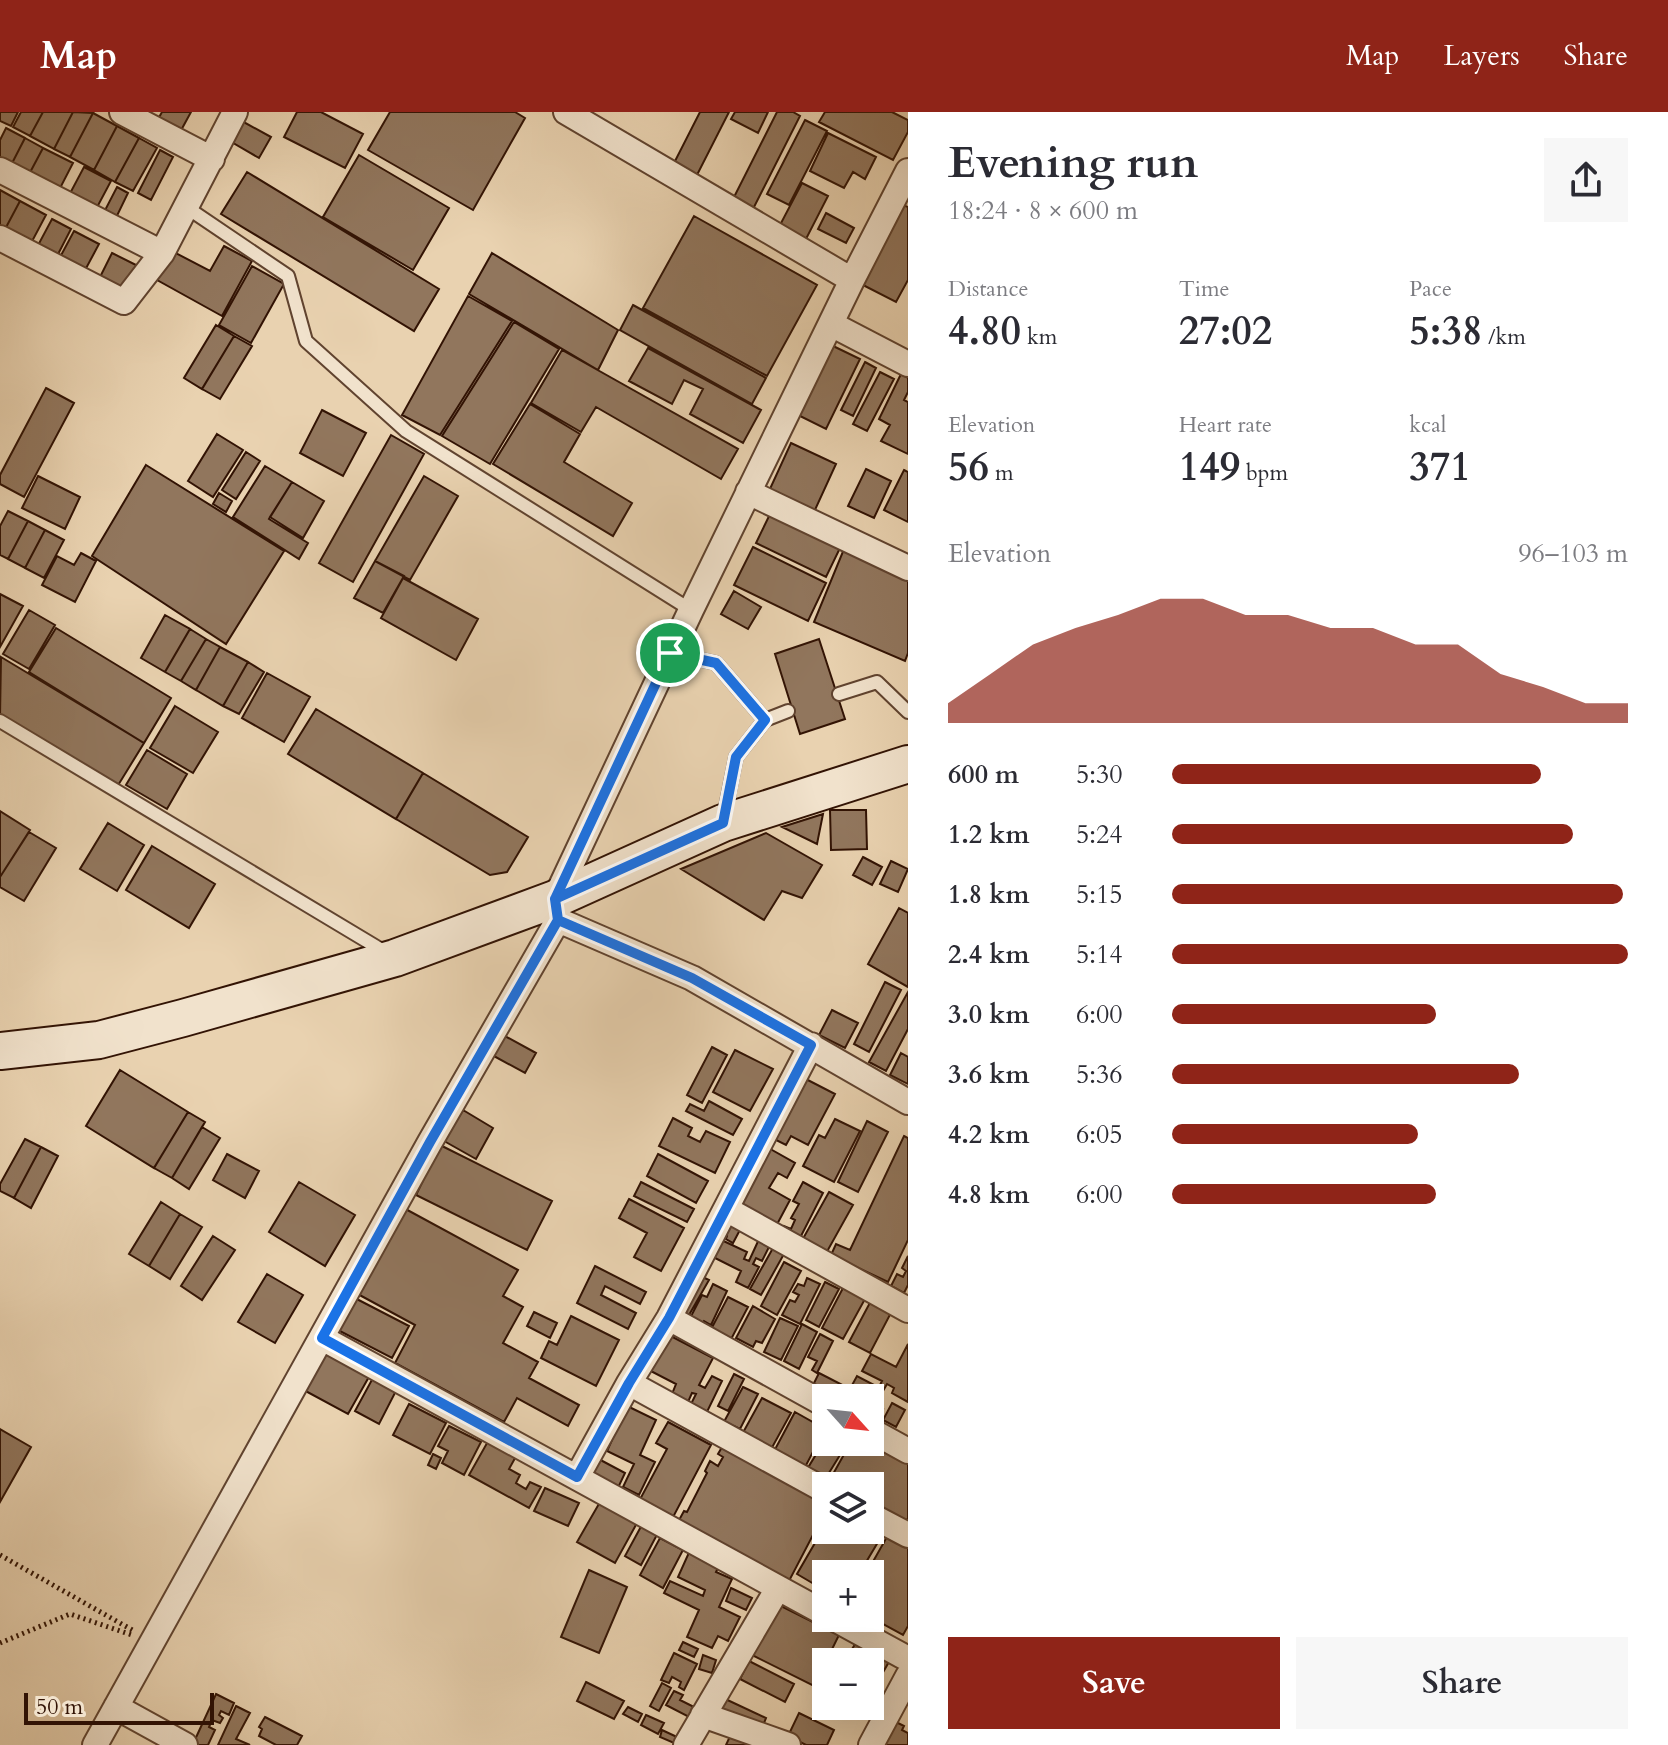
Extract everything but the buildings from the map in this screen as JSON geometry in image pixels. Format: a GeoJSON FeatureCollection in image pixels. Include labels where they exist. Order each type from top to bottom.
{"type":"FeatureCollection","features":[{"type":"Feature","properties":{"kind":"main road"},"geometry":{"type":"LineString","coordinates":[[0,1051],[99,1040],[395,958],[556,909],[723,823],[908,764]]}},
{"type":"Feature","properties":{"kind":"street"},"geometry":{"type":"LineString","coordinates":[[122,112],[212,159]]}},
{"type":"Feature","properties":{"kind":"street"},"geometry":{"type":"LineString","coordinates":[[0,238],[124,302],[162,253],[235,112]]}},
{"type":"Feature","properties":{"kind":"street"},"geometry":{"type":"LineString","coordinates":[[566,112],[852,280]]}},
{"type":"Feature","properties":{"kind":"street"},"geometry":{"type":"LineString","coordinates":[[0,170],[162,253]]}},
{"type":"Feature","properties":{"kind":"street"},"geometry":{"type":"LineString","coordinates":[[95,1745],[556,909],[670,653],[852,280],[907,176]]}},
{"type":"Feature","properties":{"kind":"street"},"geometry":{"type":"LineString","coordinates":[[831,324],[908,364]]}},
{"type":"Feature","properties":{"kind":"street"},"geometry":{"type":"LineString","coordinates":[[748,492],[908,568]]}},
{"type":"Feature","properties":{"kind":"street"},"geometry":{"type":"LineString","coordinates":[[556,909],[692,978],[908,1102]]}},
{"type":"Feature","properties":{"kind":"street"},"geometry":{"type":"LineString","coordinates":[[577,1477],[669,1318],[811,1045]]}},
{"type":"Feature","properties":{"kind":"street"},"geometry":{"type":"LineString","coordinates":[[726,1209],[908,1310]]}},
{"type":"Feature","properties":{"kind":"street"},"geometry":{"type":"LineString","coordinates":[[669,1318],[812,1397]]}},
{"type":"Feature","properties":{"kind":"street"},"geometry":{"type":"LineString","coordinates":[[322,1338],[812,1606]]}},
{"type":"Feature","properties":{"kind":"street"},"geometry":{"type":"LineString","coordinates":[[629,1383],[812,1483]]}},
{"type":"Feature","properties":{"kind":"street"},"geometry":{"type":"LineString","coordinates":[[884,1438],[908,1451]]}},
{"type":"Feature","properties":{"kind":"street"},"geometry":{"type":"LineString","coordinates":[[884,1522],[908,1535]]}},
{"type":"Feature","properties":{"kind":"street"},"geometry":{"type":"LineString","coordinates":[[686,1745],[778,1588]]}},
{"type":"Feature","properties":{"kind":"street"},"geometry":{"type":"LineString","coordinates":[[859,1632],[908,1659]]}},
{"type":"Feature","properties":{"kind":"street"},"geometry":{"type":"LineString","coordinates":[[871,1745],[908,1676]]}},
{"type":"Feature","properties":{"kind":"street"},"geometry":{"type":"LineString","coordinates":[[116,1707],[185,1745]]}},
{"type":"Feature","properties":{"kind":"street"},"geometry":{"type":"LineString","coordinates":[[703,1715],[788,1745]]}},
{"type":"Feature","properties":{"kind":"lane"},"geometry":{"type":"LineString","coordinates":[[186,207],[288,276],[306,341],[406,431],[691,610]]}},
{"type":"Feature","properties":{"kind":"lane"},"geometry":{"type":"LineString","coordinates":[[670,653],[716,663],[765,720]]}},
{"type":"Feature","properties":{"kind":"lane"},"geometry":{"type":"LineString","coordinates":[[839,694],[877,682],[908,712]]}},
{"type":"Feature","properties":{"kind":"lane"},"geometry":{"type":"LineString","coordinates":[[723,823],[736,757],[765,720],[788,711]]}},
{"type":"Feature","properties":{"kind":"lane"},"geometry":{"type":"LineString","coordinates":[[0,721],[395,958]]}},
{"type":"Feature","properties":{"kind":"path"},"geometry":{"type":"LineString","coordinates":[[0,1555],[152,1642]]}},
{"type":"Feature","properties":{"kind":"path"},"geometry":{"type":"LineString","coordinates":[[0,1643],[70,1614],[152,1642]]}},
{"type":"Feature","properties":{"kind":"route"},"geometry":{"type":"LineString","coordinates":[[670,653],[555,899],[558,920],[322,1338],[577,1477],[669,1318],[811,1045],[692,978],[558,920],[555,899],[723,823],[736,757],[765,720],[716,663],[670,653]]}}]}
